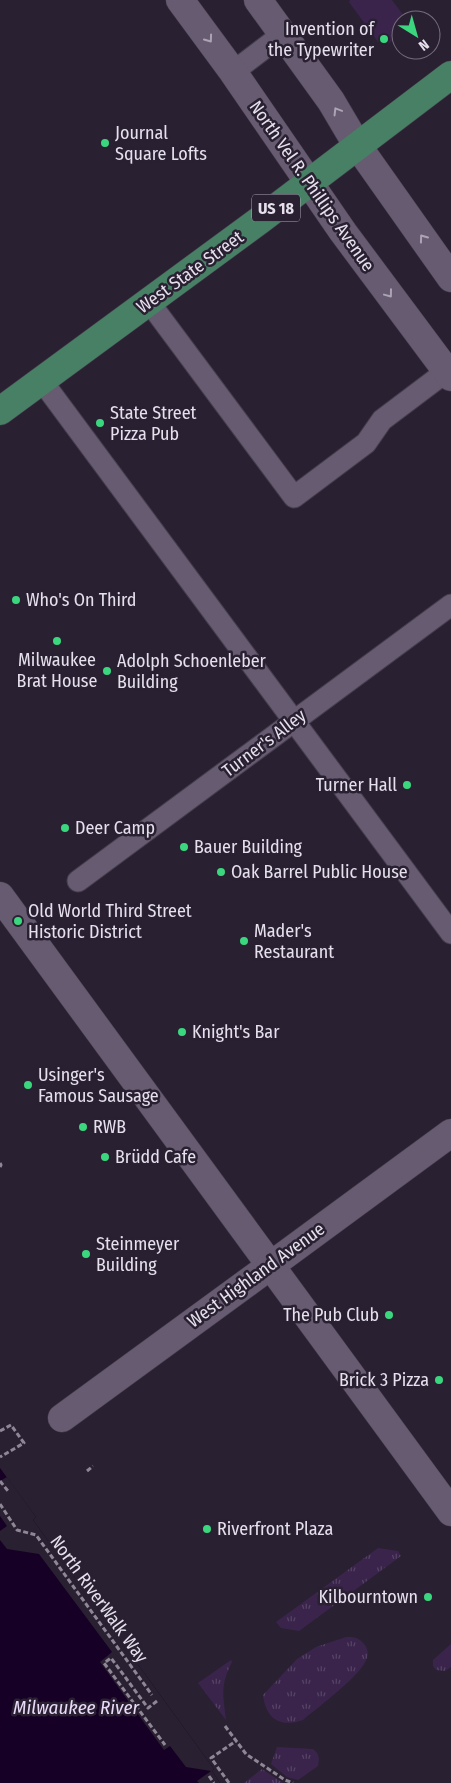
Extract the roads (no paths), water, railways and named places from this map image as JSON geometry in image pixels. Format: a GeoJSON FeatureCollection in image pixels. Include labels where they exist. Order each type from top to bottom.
{"type":"FeatureCollection","features":[{"type":"Feature","properties":{"kind":"main road","name":"West State Street"},"geometry":{"type":"LineString","coordinates":[[1,409],[42,381],[308,184],[451,75]]}},
{"type":"Feature","properties":{"kind":"street","name":"North Vel R. Phillips Avenue"},"geometry":{"type":"LineString","coordinates":[[180,0],[233,72],[308,184],[449,374]]}},
{"type":"Feature","properties":{"kind":"street"},"geometry":{"type":"LineString","coordinates":[[258,0],[331,102],[357,145],[451,278]]}},
{"type":"Feature","properties":{"kind":"street"},"geometry":{"type":"LineString","coordinates":[[0,896],[451,1512]]}},
{"type":"Feature","properties":{"kind":"street","name":"West Highland Avenue"},"geometry":{"type":"LineString","coordinates":[[62,1418],[451,1133]]}},
{"type":"Feature","properties":{"kind":"lane"},"geometry":{"type":"LineString","coordinates":[[233,72],[283,34]]}},
{"type":"Feature","properties":{"kind":"lane"},"geometry":{"type":"LineString","coordinates":[[149,302],[294,497],[366,443],[382,420],[449,374]]}},
{"type":"Feature","properties":{"kind":"lane"},"geometry":{"type":"LineString","coordinates":[[42,381],[451,933]]}},
{"type":"Feature","properties":{"kind":"lane","name":"Turner's Alley"},"geometry":{"type":"LineString","coordinates":[[78,881],[451,605]]}},
{"type":"Feature","properties":{"kind":"water","name":"Milwaukee River"},"geometry":{"type":"Polygon","coordinates":[[[0,1468],[36,1517],[33,1520],[214,1769],[212,1771],[220,1783],[0,1783],[0,1468]]]}},
{"type":"Feature","properties":{"kind":"place","name":"Invention of the Typewriter"},"geometry":{"type":"Point","coordinates":[384,39]}},
{"type":"Feature","properties":{"kind":"place","name":"Journal Square Lofts"},"geometry":{"type":"Point","coordinates":[105,143]}},
{"type":"Feature","properties":{"kind":"place","name":"State Street Pizza Pub"},"geometry":{"type":"Point","coordinates":[100,423]}},
{"type":"Feature","properties":{"kind":"place","name":"Who's On Third"},"geometry":{"type":"Point","coordinates":[16,600]}},
{"type":"Feature","properties":{"kind":"place","name":"Milwaukee Brat House"},"geometry":{"type":"Point","coordinates":[57,641]}},
{"type":"Feature","properties":{"kind":"place","name":"Adolph Schoenleber Building"},"geometry":{"type":"Point","coordinates":[107,671]}},
{"type":"Feature","properties":{"kind":"place","name":"Turner Hall"},"geometry":{"type":"Point","coordinates":[407,785]}},
{"type":"Feature","properties":{"kind":"place","name":"Deer Camp"},"geometry":{"type":"Point","coordinates":[65,828]}},
{"type":"Feature","properties":{"kind":"place","name":"Bauer Building"},"geometry":{"type":"Point","coordinates":[184,847]}},
{"type":"Feature","properties":{"kind":"place","name":"Oak Barrel Public House"},"geometry":{"type":"Point","coordinates":[221,872]}},
{"type":"Feature","properties":{"kind":"place","name":"Old World Third Street Historic District"},"geometry":{"type":"Point","coordinates":[18,921]}},
{"type":"Feature","properties":{"kind":"place","name":"Mader's Restaurant"},"geometry":{"type":"Point","coordinates":[244,941]}},
{"type":"Feature","properties":{"kind":"place","name":"Knight's Bar"},"geometry":{"type":"Point","coordinates":[182,1032]}},
{"type":"Feature","properties":{"kind":"place","name":"Usinger's Famous Sausage"},"geometry":{"type":"Point","coordinates":[28,1085]}},
{"type":"Feature","properties":{"kind":"place","name":"RWB"},"geometry":{"type":"Point","coordinates":[83,1127]}},
{"type":"Feature","properties":{"kind":"place","name":"Brüdd Cafe"},"geometry":{"type":"Point","coordinates":[105,1157]}},
{"type":"Feature","properties":{"kind":"place","name":"Steinmeyer Building"},"geometry":{"type":"Point","coordinates":[86,1254]}},
{"type":"Feature","properties":{"kind":"place","name":"The Pub Club"},"geometry":{"type":"Point","coordinates":[389,1315]}},
{"type":"Feature","properties":{"kind":"place","name":"Brick 3 Pizza"},"geometry":{"type":"Point","coordinates":[439,1380]}},
{"type":"Feature","properties":{"kind":"place","name":"Riverfront Plaza"},"geometry":{"type":"Point","coordinates":[207,1529]}},
{"type":"Feature","properties":{"kind":"place","name":"Kilbourntown"},"geometry":{"type":"Point","coordinates":[428,1597]}}]}
